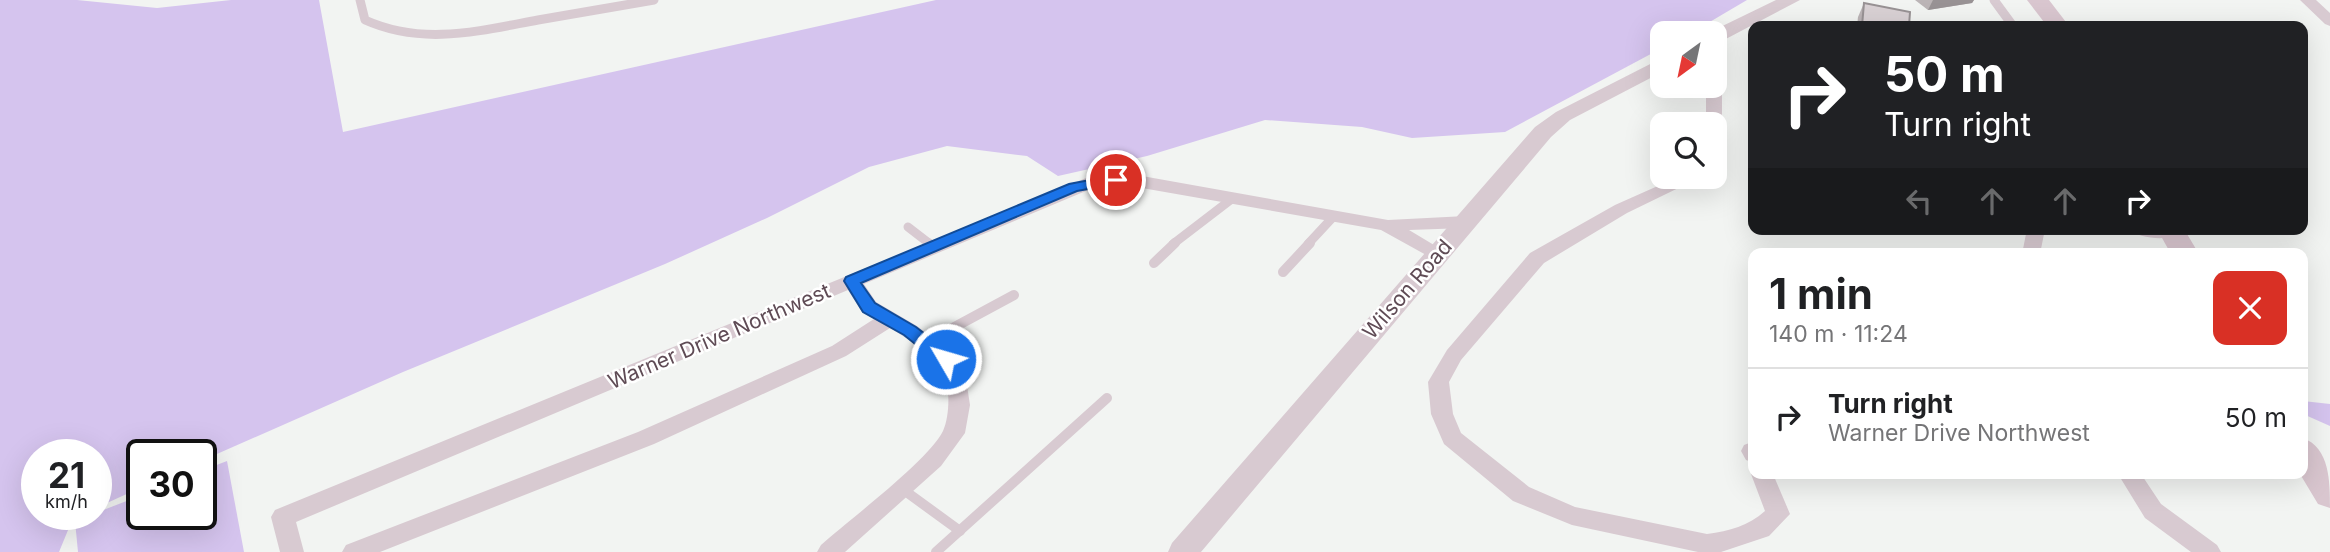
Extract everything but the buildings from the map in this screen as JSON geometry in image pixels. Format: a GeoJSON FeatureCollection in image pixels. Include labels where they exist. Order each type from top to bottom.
{"type":"FeatureCollection","features":[{"type":"Feature","properties":{"kind":"main road"},"geometry":{"type":"LineString","coordinates":[[2038,0],[2054,21]]}},
{"type":"Feature","properties":{"kind":"main road"},"geometry":{"type":"LineString","coordinates":[[2308,459],[2329,492]]}},
{"type":"Feature","properties":{"kind":"street"},"geometry":{"type":"LineString","coordinates":[[1727,31],[1791,0]]}},
{"type":"Feature","properties":{"kind":"street"},"geometry":{"type":"LineString","coordinates":[[2307,0],[2330,21]]}},
{"type":"Feature","properties":{"kind":"street","name":"Wilson Road"},"geometry":{"type":"LineString","coordinates":[[1183,552],[1543,132],[1563,116],[1650,70]]}},
{"type":"Feature","properties":{"kind":"street","name":"Warner Drive Northwest"},"geometry":{"type":"LineString","coordinates":[[292,552],[283,517],[1074,187],[1102,180],[1142,182],[1386,225],[1437,255]]}},
{"type":"Feature","properties":{"kind":"street"},"geometry":{"type":"LineString","coordinates":[[1665,189],[1621,209],[1536,258],[1454,355],[1438,382],[1442,414],[1452,438],[1521,494],[1572,516],[1707,544],[1730,541],[1761,528],[1778,514],[1764,479]]}},
{"type":"Feature","properties":{"kind":"street"},"geometry":{"type":"LineString","coordinates":[[1386,225],[1466,222]]}},
{"type":"Feature","properties":{"kind":"street"},"geometry":{"type":"LineString","coordinates":[[829,552],[933,460],[954,433],[959,405],[955,373],[946,359],[869,307],[852,281]]}},
{"type":"Feature","properties":{"kind":"street"},"geometry":{"type":"LineString","coordinates":[[354,552],[646,438],[839,351],[890,320]]}},
{"type":"Feature","properties":{"kind":"street"},"geometry":{"type":"LineString","coordinates":[[2132,479],[2153,511],[2209,552]]}},
{"type":"Feature","properties":{"kind":"lane"},"geometry":{"type":"LineString","coordinates":[[360,0],[365,20],[382,29],[437,36],[654,0]]}},
{"type":"Feature","properties":{"kind":"lane"},"geometry":{"type":"LineString","coordinates":[[1994,0],[2009,21]]}},
{"type":"Feature","properties":{"kind":"lane"},"geometry":{"type":"LineString","coordinates":[[1154,263],[1188,230],[1233,198]]}},
{"type":"Feature","properties":{"kind":"lane"},"geometry":{"type":"LineString","coordinates":[[1283,272],[1335,216]]}},
{"type":"Feature","properties":{"kind":"lane"},"geometry":{"type":"LineString","coordinates":[[908,227],[933,247]]}},
{"type":"Feature","properties":{"kind":"lane"},"geometry":{"type":"LineString","coordinates":[[925,343],[972,315],[1014,295]]}},
{"type":"Feature","properties":{"kind":"lane"},"geometry":{"type":"LineString","coordinates":[[936,552],[1107,398]]}},
{"type":"Feature","properties":{"kind":"lane"},"geometry":{"type":"LineString","coordinates":[[901,488],[960,531]]}},
{"type":"Feature","properties":{"kind":"shaded area"},"geometry":{"type":"Polygon","coordinates":[[[0,0],[77,0],[157,8],[231,0],[319,0],[343,132],[936,0],[1747,0],[1711,21],[1650,21],[1650,54],[1505,132],[1412,138],[1362,127],[1265,120],[1147,156],[1058,176],[1027,156],[947,146],[869,167],[767,218],[665,264],[403,372],[217,454],[217,439],[126,439],[126,494],[112,501],[112,439],[21,439],[21,530],[68,530],[59,552],[0,552],[0,0]]]}},
{"type":"Feature","properties":{"kind":"shaded area"},"geometry":{"type":"Polygon","coordinates":[[[2308,402],[2330,404],[2330,426],[2308,416],[2308,402]]]}},
{"type":"Feature","properties":{"kind":"shaded area"},"geometry":{"type":"Polygon","coordinates":[[[227,461],[244,552],[78,552],[76,530],[112,530],[112,507],[126,501],[126,530],[217,530],[217,465],[227,461]]]}},
{"type":"Feature","properties":{"kind":"route"},"geometry":{"type":"LineString","coordinates":[[946,359],[910,331],[869,307],[852,281],[1074,187],[1102,180],[1116,180]]}}]}
